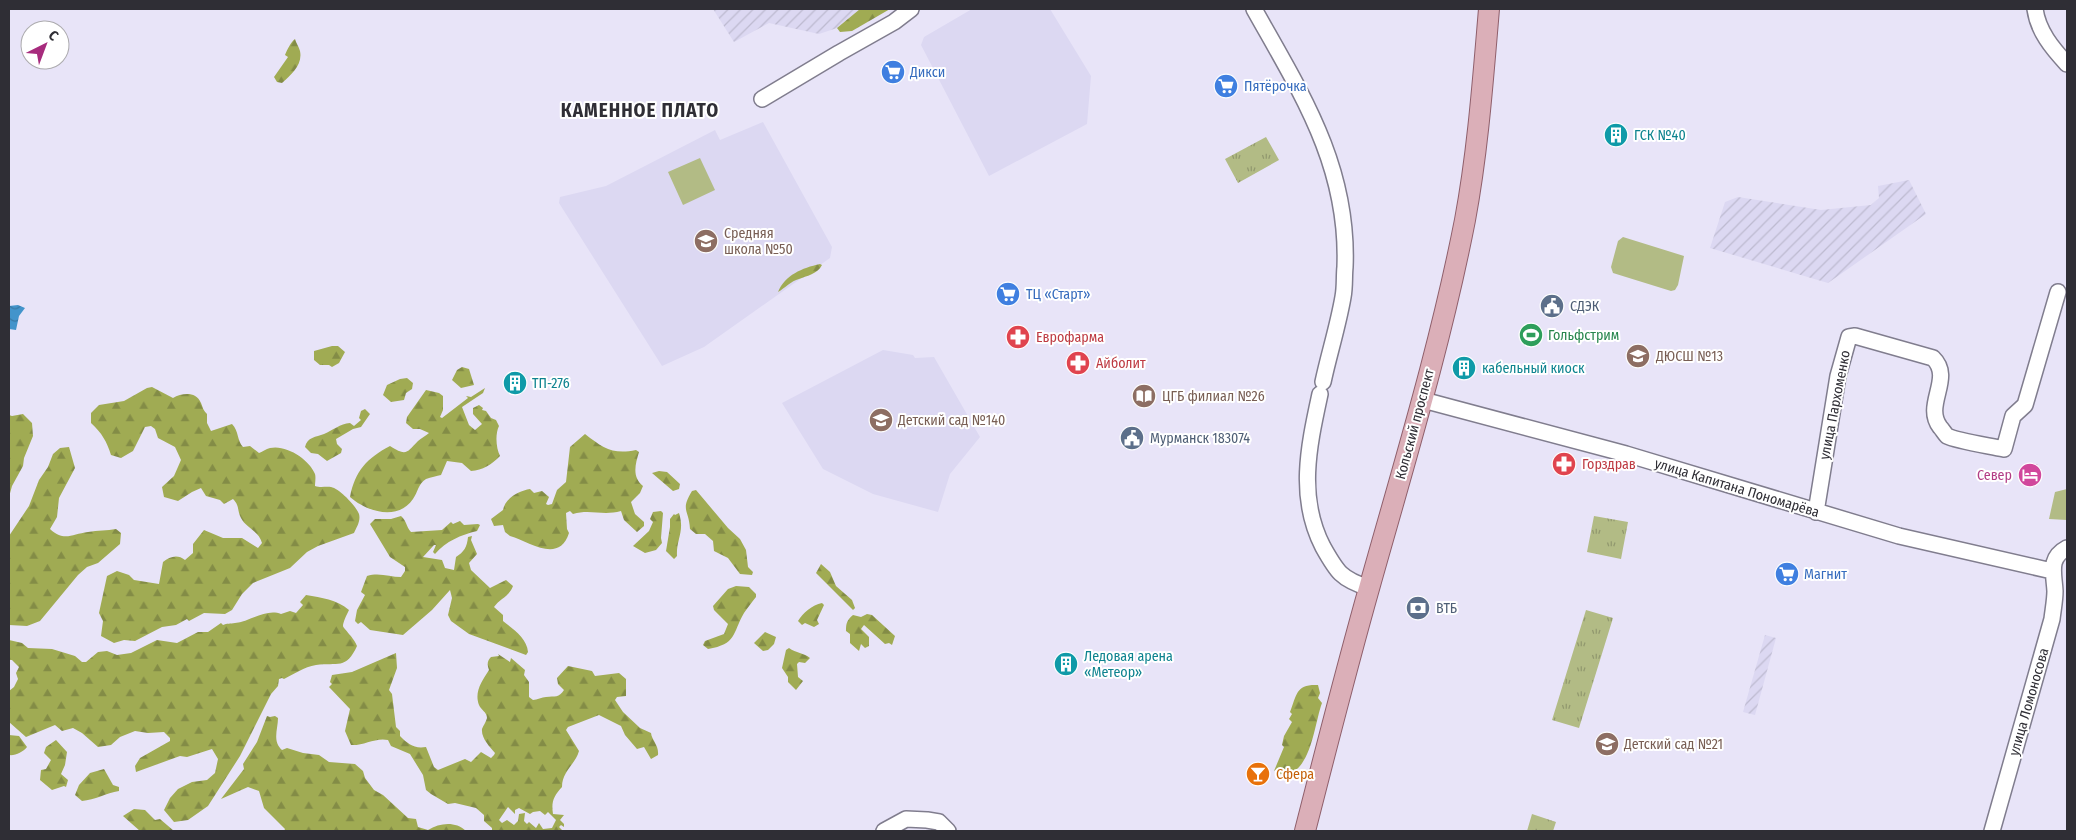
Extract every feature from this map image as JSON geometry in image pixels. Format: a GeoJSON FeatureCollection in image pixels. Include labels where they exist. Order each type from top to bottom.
{"type":"FeatureCollection","features":[{"type":"Feature","properties":{"kind":"main road","name":"Кольский проспект"},"geometry":{"type":"LineString","coordinates":[[1305,831],[1369,588],[1423,400],[1451,286],[1465,217],[1477,127],[1489,9]]}},
{"type":"Feature","properties":{"kind":"street"},"geometry":{"type":"LineString","coordinates":[[762,99],[839,52],[894,22],[911,9]]}},
{"type":"Feature","properties":{"kind":"street"},"geometry":{"type":"LineString","coordinates":[[1254,9],[1314,119],[1331,160],[1342,207],[1346,251],[1344,296],[1321,388],[1306,471],[1308,502],[1317,535],[1334,568],[1349,582],[1369,588]]}},
{"type":"Feature","properties":{"kind":"street"},"geometry":{"type":"LineString","coordinates":[[2035,9],[2036,21],[2050,45],[2067,64]]}},
{"type":"Feature","properties":{"kind":"street","name":"улица Пархоменко"},"geometry":{"type":"LineString","coordinates":[[1816,512],[1838,376],[1849,337],[1855,336],[1933,358],[1939,364],[1942,374],[1933,412],[1937,423],[1946,435],[2004,449],[2013,416],[2025,405],[2058,292]]}},
{"type":"Feature","properties":{"kind":"street","name":"улица Капитана Пономарёва"},"geometry":{"type":"LineString","coordinates":[[1423,400],[1626,454],[1899,536],[2052,571]]}},
{"type":"Feature","properties":{"kind":"street"},"geometry":{"type":"LineString","coordinates":[[2052,571],[2058,555],[2067,548]]}},
{"type":"Feature","properties":{"kind":"street","name":"улица Ломоносова"},"geometry":{"type":"LineString","coordinates":[[1992,831],[2052,619],[2055,591],[2052,571]]}},
{"type":"Feature","properties":{"kind":"street"},"geometry":{"type":"LineString","coordinates":[[884,831],[906,819],[939,822],[948,831]]}},
{"type":"Feature","properties":{"kind":"shaded area"},"geometry":{"type":"Polygon","coordinates":[[[713,9],[860,9],[837,28],[819,34],[769,23],[734,42],[713,9]]]}},
{"type":"Feature","properties":{"kind":"shaded area"},"geometry":{"type":"Polygon","coordinates":[[[972,9],[1050,9],[1091,76],[1087,124],[989,176],[921,45],[924,37],[972,9]]]}},
{"type":"Feature","properties":{"kind":"shaded area","name":"Средняя школа №50"},"geometry":{"type":"Polygon","coordinates":[[[763,122],[832,247],[830,258],[704,347],[662,366],[559,203],[560,197],[606,186],[715,130],[720,140],[763,122]]]}},
{"type":"Feature","properties":{"kind":"shaded area"},"geometry":{"type":"Polygon","coordinates":[[[1909,180],[1926,214],[1828,283],[1710,248],[1725,202],[1738,197],[1821,210],[1871,205],[1879,198],[1878,186],[1909,180]]]}},
{"type":"Feature","properties":{"kind":"shaded area","name":"Детский сад №140"},"geometry":{"type":"Polygon","coordinates":[[[883,350],[913,355],[915,358],[934,357],[980,437],[950,474],[938,512],[873,494],[823,469],[782,403],[883,350]]]}},
{"type":"Feature","properties":{"kind":"shaded area"},"geometry":{"type":"Polygon","coordinates":[[[1765,635],[1776,638],[1755,715],[1743,712],[1765,635]]]}},
{"type":"Feature","properties":{"kind":"green space"},"geometry":{"type":"Polygon","coordinates":[[[860,9],[890,9],[852,31],[840,32],[837,28],[860,9]]]}},
{"type":"Feature","properties":{"kind":"green space"},"geometry":{"type":"Polygon","coordinates":[[[295,39],[300,51],[300,61],[282,83],[277,82],[274,77],[288,57],[285,55],[295,39]]]}},
{"type":"Feature","properties":{"kind":"green space"},"geometry":{"type":"Polygon","coordinates":[[[1266,137],[1279,160],[1238,183],[1225,159],[1266,137]]]}},
{"type":"Feature","properties":{"kind":"green space"},"geometry":{"type":"Polygon","coordinates":[[[700,158],[715,190],[683,205],[668,172],[700,158]]]}},
{"type":"Feature","properties":{"kind":"green space"},"geometry":{"type":"Polygon","coordinates":[[[1623,237],[1684,256],[1678,285],[1675,290],[1671,291],[1613,273],[1611,267],[1618,241],[1623,237]]]}},
{"type":"Feature","properties":{"kind":"green space"},"geometry":{"type":"Polygon","coordinates":[[[820,264],[822,265],[815,273],[793,281],[778,292],[785,281],[795,273],[820,264]]]}},
{"type":"Feature","properties":{"kind":"green space"},"geometry":{"type":"Polygon","coordinates":[[[338,346],[345,352],[339,363],[332,367],[320,365],[314,360],[314,351],[338,346]]]}},
{"type":"Feature","properties":{"kind":"green space"},"geometry":{"type":"Polygon","coordinates":[[[462,367],[469,369],[474,385],[461,388],[452,380],[457,370],[462,367]]]}},
{"type":"Feature","properties":{"kind":"green space"},"geometry":{"type":"Polygon","coordinates":[[[407,378],[413,383],[412,389],[406,393],[404,400],[391,402],[383,395],[387,385],[407,378]]]}},
{"type":"Feature","properties":{"kind":"green space"},"geometry":{"type":"Polygon","coordinates":[[[152,387],[173,398],[184,394],[196,396],[207,414],[207,423],[211,431],[232,424],[243,447],[250,446],[259,453],[276,447],[297,454],[312,469],[315,475],[315,486],[331,487],[339,491],[355,507],[359,514],[359,519],[354,533],[318,546],[307,552],[290,568],[253,583],[242,594],[232,610],[225,614],[204,613],[189,621],[187,619],[176,625],[162,627],[135,641],[124,640],[114,643],[101,636],[103,621],[99,613],[107,576],[117,571],[129,575],[134,580],[159,584],[163,562],[174,556],[185,560],[193,553],[193,544],[204,530],[223,538],[242,538],[258,548],[262,543],[258,535],[243,521],[237,504],[233,499],[224,504],[220,500],[206,496],[201,488],[178,501],[164,497],[162,487],[174,476],[181,460],[175,447],[158,438],[155,429],[151,426],[145,427],[133,451],[121,458],[111,455],[104,438],[91,423],[91,413],[99,405],[124,401],[152,387]]]}},
{"type":"Feature","properties":{"kind":"green space"},"geometry":{"type":"Polygon","coordinates":[[[485,388],[483,393],[462,407],[469,425],[475,430],[482,424],[473,414],[473,408],[479,405],[491,418],[496,420],[499,426],[497,441],[500,456],[487,467],[471,471],[462,463],[447,461],[441,475],[423,481],[407,506],[391,512],[373,510],[350,497],[355,480],[363,466],[375,455],[390,446],[406,452],[429,433],[420,429],[413,429],[406,423],[407,417],[426,390],[443,396],[443,410],[440,417],[442,418],[468,398],[466,396],[471,397],[485,388]]]}},
{"type":"Feature","properties":{"kind":"green space"},"geometry":{"type":"Polygon","coordinates":[[[365,409],[370,414],[361,427],[353,429],[336,439],[337,444],[342,449],[341,453],[327,461],[318,454],[311,453],[305,447],[310,439],[340,426],[350,423],[354,426],[361,420],[359,418],[361,411],[365,409]]]}},
{"type":"Feature","properties":{"kind":"green space"},"geometry":{"type":"Polygon","coordinates":[[[23,414],[32,423],[33,436],[24,458],[23,466],[12,486],[9,497],[9,415],[23,414]]]}},
{"type":"Feature","properties":{"kind":"green space"},"geometry":{"type":"Polygon","coordinates":[[[585,434],[597,443],[615,451],[636,450],[639,452],[636,475],[643,486],[640,493],[631,502],[635,514],[644,522],[644,526],[637,532],[624,520],[621,511],[573,514],[570,511],[566,513],[569,533],[564,542],[558,547],[551,549],[535,546],[510,536],[505,532],[503,525],[494,526],[491,519],[503,510],[504,506],[513,496],[521,491],[530,489],[534,493],[542,491],[549,497],[546,504],[552,504],[557,490],[566,482],[570,447],[585,434]]]}},
{"type":"Feature","properties":{"kind":"green space"},"geometry":{"type":"Polygon","coordinates":[[[69,447],[75,468],[59,498],[57,517],[50,529],[60,535],[68,536],[116,529],[121,533],[120,544],[98,563],[87,567],[78,575],[40,621],[27,626],[9,625],[9,536],[29,506],[39,480],[48,467],[53,454],[60,448],[69,447]]]}},
{"type":"Feature","properties":{"kind":"green space"},"geometry":{"type":"Polygon","coordinates":[[[659,471],[667,472],[680,484],[679,489],[673,491],[652,473],[659,471]]]}},
{"type":"Feature","properties":{"kind":"green space"},"geometry":{"type":"Polygon","coordinates":[[[2067,489],[2067,520],[2049,519],[2055,492],[2067,489]]]}},
{"type":"Feature","properties":{"kind":"green space"},"geometry":{"type":"Polygon","coordinates":[[[696,490],[728,528],[740,539],[746,550],[748,567],[753,572],[752,575],[740,574],[728,558],[714,551],[713,541],[705,534],[696,534],[690,529],[686,503],[692,491],[696,490]]]}},
{"type":"Feature","properties":{"kind":"green space"},"geometry":{"type":"Polygon","coordinates":[[[661,511],[663,513],[662,543],[656,550],[645,553],[633,546],[649,531],[653,522],[650,519],[653,512],[661,511]]]}},
{"type":"Feature","properties":{"kind":"green space"},"geometry":{"type":"Polygon","coordinates":[[[679,513],[681,530],[677,556],[674,559],[666,551],[670,519],[674,514],[679,513]]]}},
{"type":"Feature","properties":{"kind":"green space"},"geometry":{"type":"Polygon","coordinates":[[[401,516],[411,532],[442,530],[451,522],[453,524],[460,521],[464,525],[480,525],[477,531],[454,539],[435,554],[433,552],[436,545],[434,545],[423,557],[442,560],[445,568],[454,570],[456,557],[465,549],[468,537],[472,536],[471,540],[477,554],[469,563],[471,570],[490,588],[506,580],[513,586],[509,593],[494,607],[503,615],[503,621],[525,642],[528,652],[526,655],[469,634],[451,621],[448,615],[452,598],[450,590],[432,610],[403,635],[370,630],[361,622],[358,624],[355,621],[357,610],[365,595],[361,592],[367,576],[401,577],[405,571],[405,567],[390,557],[370,524],[375,519],[391,519],[401,516]]]}},
{"type":"Feature","properties":{"kind":"green space"},"geometry":{"type":"Polygon","coordinates":[[[1594,516],[1628,522],[1621,559],[1587,552],[1594,516]]]}},
{"type":"Feature","properties":{"kind":"green space"},"geometry":{"type":"Polygon","coordinates":[[[821,564],[830,572],[836,586],[852,600],[855,608],[853,610],[816,573],[821,564]]]}},
{"type":"Feature","properties":{"kind":"green space"},"geometry":{"type":"Polygon","coordinates":[[[736,586],[749,587],[756,594],[756,597],[744,613],[729,641],[708,649],[703,645],[705,641],[724,634],[728,624],[714,610],[713,606],[728,589],[736,586]]]}},
{"type":"Feature","properties":{"kind":"green space"},"geometry":{"type":"Polygon","coordinates":[[[306,595],[334,601],[349,610],[343,626],[357,646],[353,654],[345,662],[312,666],[284,679],[279,679],[278,686],[271,694],[240,756],[208,806],[188,820],[174,822],[164,810],[170,798],[178,789],[192,782],[207,780],[215,773],[218,759],[212,749],[187,757],[180,756],[136,772],[135,766],[140,758],[170,741],[170,738],[164,732],[148,733],[135,731],[120,737],[111,745],[98,747],[73,728],[62,731],[55,725],[26,737],[9,722],[9,691],[14,687],[18,679],[16,673],[19,667],[12,660],[9,660],[9,640],[22,643],[28,648],[52,649],[75,656],[82,662],[86,662],[98,652],[107,651],[117,655],[131,653],[157,640],[177,643],[198,632],[208,632],[221,623],[223,625],[240,622],[269,613],[281,614],[290,611],[296,613],[303,605],[300,602],[306,595]]]}},
{"type":"Feature","properties":{"kind":"green space"},"geometry":{"type":"Polygon","coordinates":[[[822,603],[824,605],[817,620],[819,624],[814,627],[805,623],[802,625],[798,621],[808,610],[822,603]]]}},
{"type":"Feature","properties":{"kind":"green space"},"geometry":{"type":"Polygon","coordinates":[[[1586,610],[1613,618],[1579,728],[1552,720],[1586,610]]]}},
{"type":"Feature","properties":{"kind":"green space"},"geometry":{"type":"Polygon","coordinates":[[[867,614],[872,615],[895,636],[892,645],[889,643],[885,644],[864,625],[861,629],[869,637],[869,646],[865,648],[861,644],[859,651],[850,643],[850,634],[846,631],[848,620],[853,615],[861,617],[867,614]]]}},
{"type":"Feature","properties":{"kind":"green space"},"geometry":{"type":"Polygon","coordinates":[[[765,632],[776,637],[774,644],[768,650],[763,651],[754,643],[765,632]]]}},
{"type":"Feature","properties":{"kind":"green space"},"geometry":{"type":"Polygon","coordinates":[[[789,648],[810,658],[805,663],[799,662],[797,664],[798,677],[803,681],[796,690],[788,682],[788,677],[782,668],[786,650],[789,648]]]}},
{"type":"Feature","properties":{"kind":"green space"},"geometry":{"type":"Polygon","coordinates":[[[396,653],[397,668],[389,690],[392,694],[396,727],[400,731],[400,736],[409,744],[415,747],[426,747],[434,767],[438,770],[465,759],[471,762],[481,752],[491,758],[494,755],[495,753],[483,736],[482,729],[487,716],[479,705],[477,696],[489,670],[489,660],[491,657],[499,656],[498,654],[510,662],[511,658],[525,670],[524,675],[529,682],[529,697],[533,700],[560,694],[564,690],[558,684],[557,678],[568,666],[592,671],[595,676],[619,673],[626,679],[626,696],[617,697],[615,700],[623,712],[640,728],[651,733],[658,755],[651,759],[644,747],[637,749],[625,735],[621,726],[599,715],[568,727],[566,730],[579,751],[566,772],[562,787],[555,796],[552,806],[553,814],[564,815],[560,820],[564,827],[561,825],[559,827],[563,831],[492,831],[492,828],[484,821],[484,815],[476,808],[455,803],[448,804],[426,790],[423,775],[410,754],[391,746],[388,740],[383,739],[351,745],[345,731],[350,709],[329,687],[332,684],[330,682],[332,675],[352,672],[396,653]],[[508,807],[499,820],[502,823],[507,820],[514,825],[518,821],[519,814],[525,813],[524,821],[527,824],[529,822],[536,828],[539,823],[543,829],[552,828],[556,820],[548,812],[545,815],[540,811],[530,814],[519,808],[515,810],[515,814],[508,807]]]}},
{"type":"Feature","properties":{"kind":"green space"},"geometry":{"type":"Polygon","coordinates":[[[1318,685],[1320,693],[1318,698],[1322,703],[1305,759],[1293,772],[1277,774],[1277,769],[1274,771],[1284,747],[1282,745],[1284,736],[1292,722],[1289,719],[1292,714],[1290,712],[1296,695],[1305,686],[1318,685]]]}},
{"type":"Feature","properties":{"kind":"green space"},"geometry":{"type":"Polygon","coordinates":[[[267,716],[278,718],[276,739],[282,750],[287,748],[319,755],[329,762],[355,764],[363,771],[365,778],[374,790],[383,795],[408,818],[416,819],[418,827],[428,830],[437,826],[452,824],[466,831],[284,831],[285,829],[264,808],[259,791],[248,787],[221,799],[244,769],[243,764],[257,742],[267,716]]]}},
{"type":"Feature","properties":{"kind":"green space"},"geometry":{"type":"Polygon","coordinates":[[[9,735],[19,736],[27,747],[19,753],[9,755],[9,735]]]}},
{"type":"Feature","properties":{"kind":"green space"},"geometry":{"type":"Polygon","coordinates":[[[56,740],[67,752],[61,774],[68,780],[66,787],[52,790],[40,780],[41,770],[46,769],[51,760],[44,753],[46,747],[56,740]]]}},
{"type":"Feature","properties":{"kind":"green space"},"geometry":{"type":"Polygon","coordinates":[[[104,769],[113,785],[119,787],[119,791],[82,801],[75,795],[79,785],[90,773],[104,769]]]}},
{"type":"Feature","properties":{"kind":"green space"},"geometry":{"type":"Polygon","coordinates":[[[134,809],[145,810],[155,820],[160,819],[174,831],[140,831],[123,816],[134,809]]]}},
{"type":"Feature","properties":{"kind":"green space"},"geometry":{"type":"Polygon","coordinates":[[[1532,814],[1556,822],[1553,831],[1527,831],[1532,814]]]}},
{"type":"Feature","properties":{"kind":"water"},"geometry":{"type":"Polygon","coordinates":[[[18,305],[25,308],[19,316],[16,330],[9,329],[9,306],[18,305]]]}},
{"type":"Feature","properties":{"kind":"place","name":"Дикси"},"geometry":{"type":"Point","coordinates":[893,72]}},
{"type":"Feature","properties":{"kind":"place","name":"Пятёрочка"},"geometry":{"type":"Point","coordinates":[1226,86]}},
{"type":"Feature","properties":{"kind":"place","name":"ГСК №40"},"geometry":{"type":"Point","coordinates":[1616,135]}},
{"type":"Feature","properties":{"kind":"place","name":"Средняя школа №50"},"geometry":{"type":"Point","coordinates":[706,241]}},
{"type":"Feature","properties":{"kind":"place","name":"ТЦ «Старт»"},"geometry":{"type":"Point","coordinates":[1008,294]}},
{"type":"Feature","properties":{"kind":"place","name":"СДЭК"},"geometry":{"type":"Point","coordinates":[1552,306]}},
{"type":"Feature","properties":{"kind":"place","name":"Гольфстрим"},"geometry":{"type":"Point","coordinates":[1531,335]}},
{"type":"Feature","properties":{"kind":"place","name":"Еврофарма"},"geometry":{"type":"Point","coordinates":[1018,337]}},
{"type":"Feature","properties":{"kind":"place","name":"ДЮСШ №13"},"geometry":{"type":"Point","coordinates":[1638,356]}},
{"type":"Feature","properties":{"kind":"place","name":"Айболит"},"geometry":{"type":"Point","coordinates":[1078,363]}},
{"type":"Feature","properties":{"kind":"place","name":"кабельный киоск"},"geometry":{"type":"Point","coordinates":[1464,368]}},
{"type":"Feature","properties":{"kind":"place","name":"ТП-276"},"geometry":{"type":"Point","coordinates":[515,383]}},
{"type":"Feature","properties":{"kind":"place","name":"ЦГБ филиал №26"},"geometry":{"type":"Point","coordinates":[1144,396]}},
{"type":"Feature","properties":{"kind":"place","name":"Детский сад №140"},"geometry":{"type":"Point","coordinates":[881,420]}},
{"type":"Feature","properties":{"kind":"place","name":"Мурманск 183074"},"geometry":{"type":"Point","coordinates":[1132,438]}},
{"type":"Feature","properties":{"kind":"place","name":"Горздрав"},"geometry":{"type":"Point","coordinates":[1564,464]}},
{"type":"Feature","properties":{"kind":"place","name":"Север"},"geometry":{"type":"Point","coordinates":[2030,475]}},
{"type":"Feature","properties":{"kind":"place","name":"Магнит"},"geometry":{"type":"Point","coordinates":[1787,574]}},
{"type":"Feature","properties":{"kind":"place","name":"ВТБ"},"geometry":{"type":"Point","coordinates":[1418,608]}},
{"type":"Feature","properties":{"kind":"place","name":"Ледовая арена «Метеор»"},"geometry":{"type":"Point","coordinates":[1066,664]}},
{"type":"Feature","properties":{"kind":"place","name":"Детский сад №21"},"geometry":{"type":"Point","coordinates":[1607,744]}},
{"type":"Feature","properties":{"kind":"place","name":"Сфера"},"geometry":{"type":"Point","coordinates":[1258,774]}},
{"type":"Feature","properties":{"kind":"district","name":"КАМЕННОЕ ПЛАТО"},"geometry":{"type":"Point","coordinates":[640,110]}}]}
